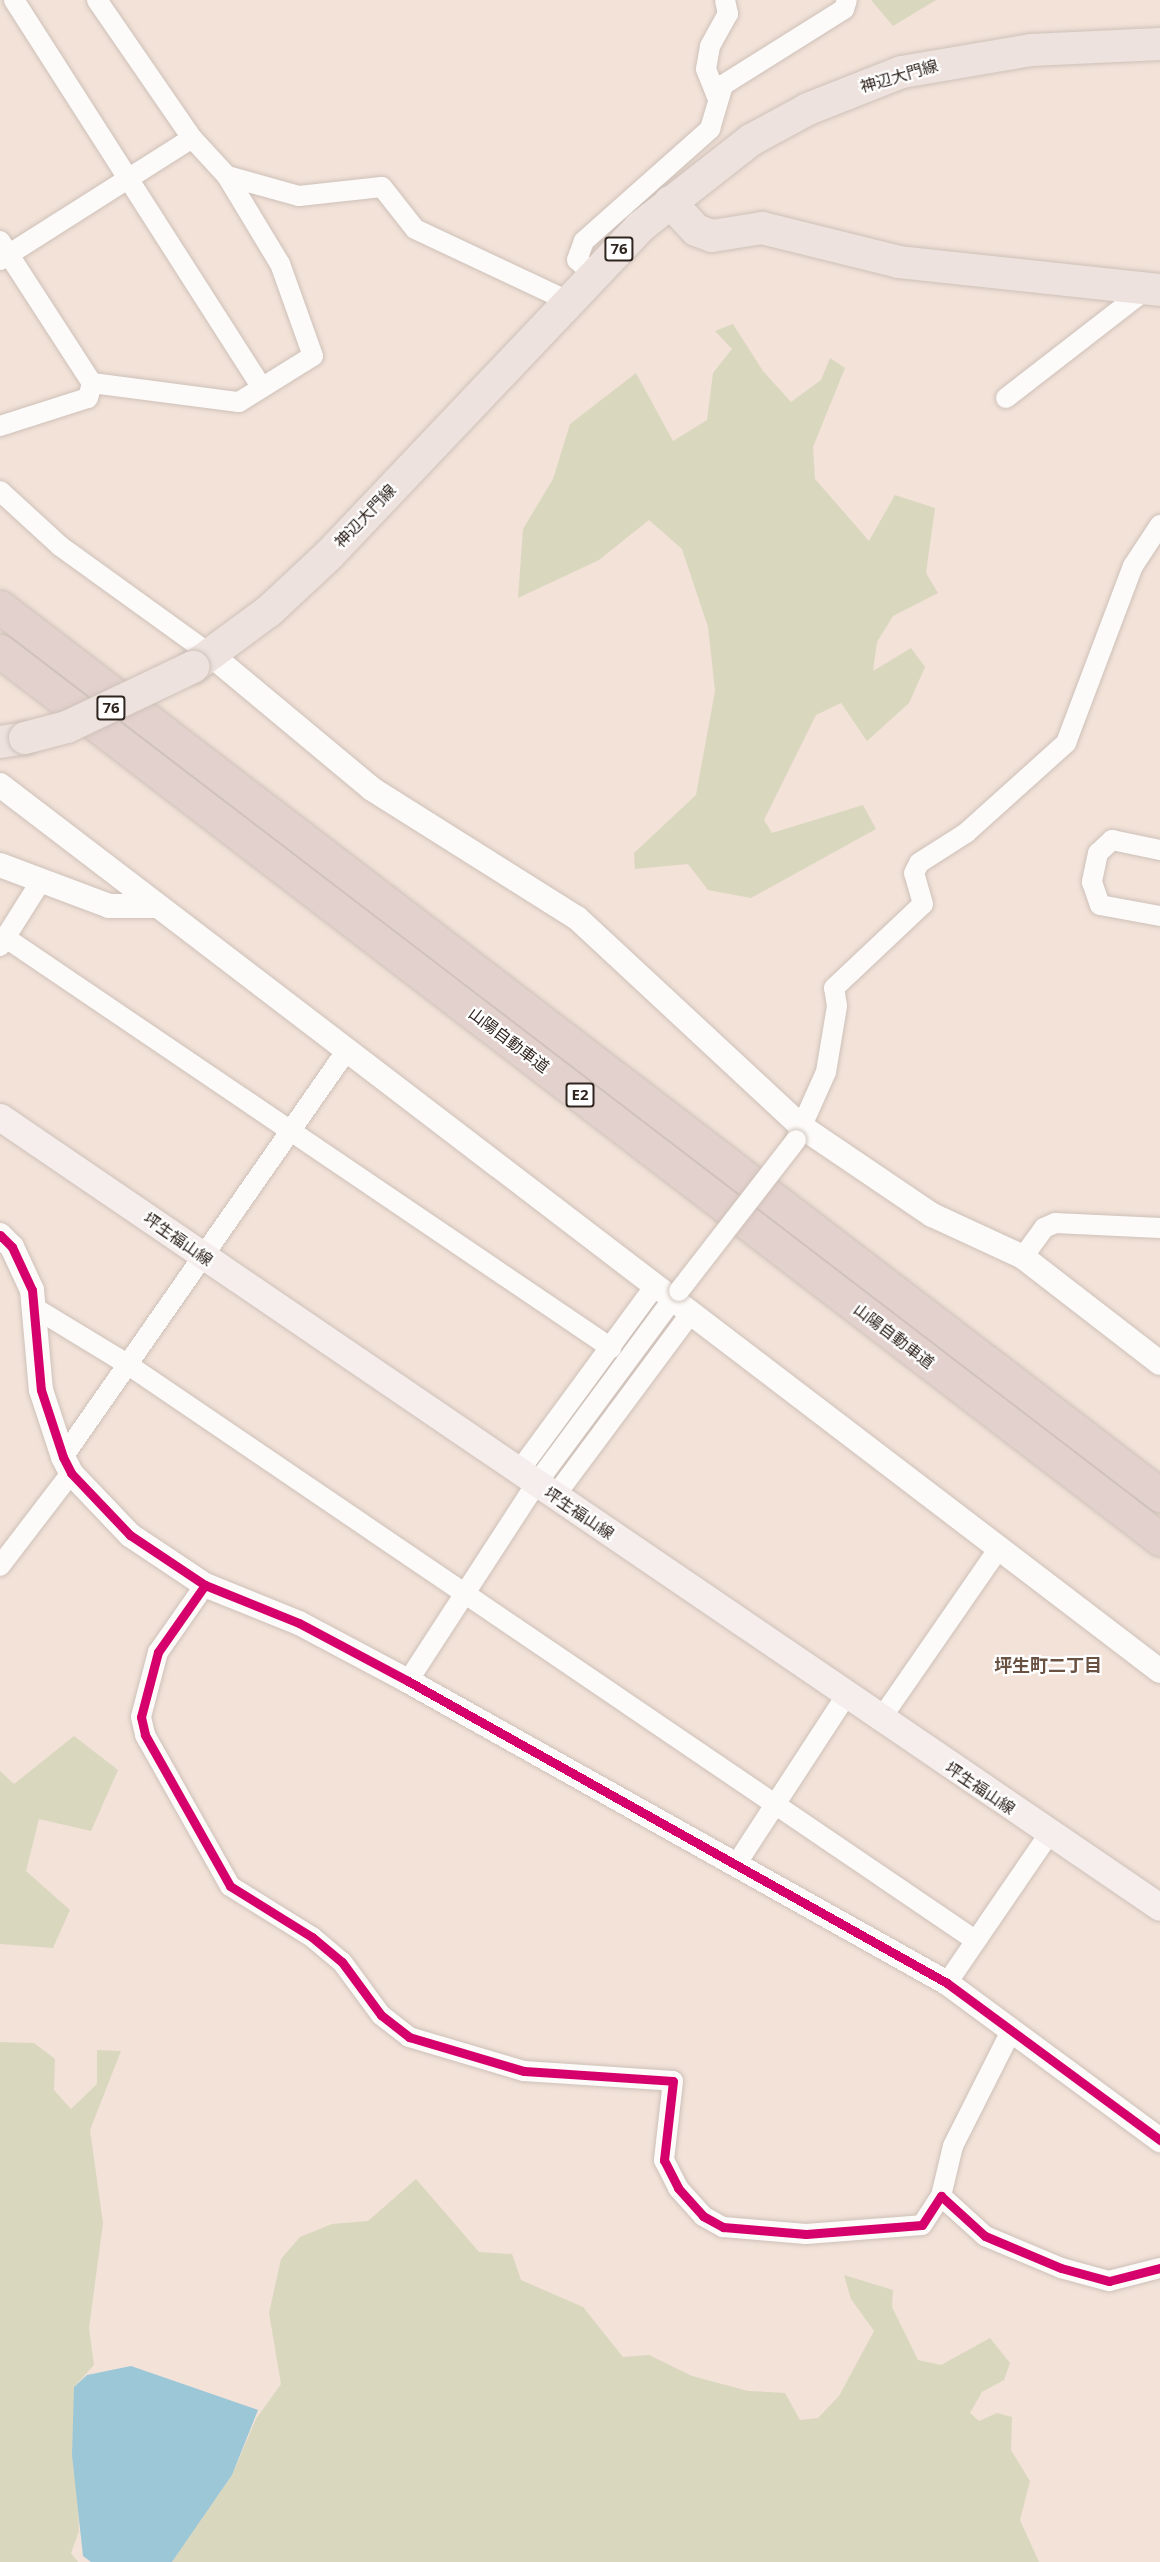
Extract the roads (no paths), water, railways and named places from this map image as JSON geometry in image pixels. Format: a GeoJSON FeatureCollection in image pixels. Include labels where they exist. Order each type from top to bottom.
{"type":"FeatureCollection","features":[{"type":"Feature","properties":{"kind":"highway","name":"山陽自動車道"},"geometry":{"type":"LineString","coordinates":[[0,607],[1160,1495]]}},
{"type":"Feature","properties":{"kind":"highway","name":"山陽自動車道"},"geometry":{"type":"LineString","coordinates":[[0,651],[1160,1539]]}},
{"type":"Feature","properties":{"kind":"main road","name":"神辺大門線"},"geometry":{"type":"LineString","coordinates":[[13,740],[68,727],[201,661],[269,611],[329,555],[595,276],[670,202],[751,140],[808,109],[902,72],[1031,50],[1160,44]]}},
{"type":"Feature","properties":{"kind":"main road"},"geometry":{"type":"LineString","coordinates":[[670,202],[696,230],[712,236],[762,228],[899,262],[1154,289]]}},
{"type":"Feature","properties":{"kind":"main road","name":"坪生福山線"},"geometry":{"type":"LineString","coordinates":[[0,1117],[880,1720],[1160,1907]]}},
{"type":"Feature","properties":{"kind":"street"},"geometry":{"type":"LineString","coordinates":[[14,0],[262,388]]}},
{"type":"Feature","properties":{"kind":"street"},"geometry":{"type":"LineString","coordinates":[[97,0],[192,138],[228,176],[280,264],[313,356],[239,402],[92,383],[3,252],[192,138]]}},
{"type":"Feature","properties":{"kind":"street"},"geometry":{"type":"LineString","coordinates":[[718,99],[706,69],[710,46],[728,14],[725,0]]}},
{"type":"Feature","properties":{"kind":"street"},"geometry":{"type":"LineString","coordinates":[[595,276],[577,260],[584,242],[711,129],[723,85],[844,9],[847,0]]}},
{"type":"Feature","properties":{"kind":"street"},"geometry":{"type":"LineString","coordinates":[[228,176],[299,196],[382,187],[415,229],[570,302]]}},
{"type":"Feature","properties":{"kind":"street"},"geometry":{"type":"LineString","coordinates":[[1006,398],[1154,289]]}},
{"type":"Feature","properties":{"kind":"street"},"geometry":{"type":"LineString","coordinates":[[0,426],[88,398],[92,383]]}},
{"type":"Feature","properties":{"kind":"street"},"geometry":{"type":"LineString","coordinates":[[0,491],[60,546],[201,661],[372,789],[577,918],[799,1133],[932,1215],[1023,1257],[1160,1363]]}},
{"type":"Feature","properties":{"kind":"street"},"geometry":{"type":"LineString","coordinates":[[408,1681],[537,1484],[799,1133],[826,1072],[837,1006],[834,988],[923,904],[914,873],[919,863],[966,833],[1066,743],[1133,566],[1160,525]]}},
{"type":"Feature","properties":{"kind":"street"},"geometry":{"type":"LineString","coordinates":[[0,785],[1160,1671]]}},
{"type":"Feature","properties":{"kind":"street"},"geometry":{"type":"LineString","coordinates":[[1160,850],[1112,840],[1098,852],[1092,882],[1100,905],[1160,916]]}},
{"type":"Feature","properties":{"kind":"street"},"geometry":{"type":"LineString","coordinates":[[74,894],[96,888],[102,880],[98,861]]}},
{"type":"Feature","properties":{"kind":"street"},"geometry":{"type":"LineString","coordinates":[[0,865],[109,906],[156,906]]}},
{"type":"Feature","properties":{"kind":"street"},"geometry":{"type":"LineString","coordinates":[[41,881],[3,942],[291,1131],[611,1348]]}},
{"type":"Feature","properties":{"kind":"street"},"geometry":{"type":"LineString","coordinates":[[0,1566],[67,1465],[127,1364],[346,1051]]}},
{"type":"Feature","properties":{"kind":"street"},"geometry":{"type":"LineString","coordinates":[[1023,1257],[1044,1228],[1055,1223],[1159,1229]]}},
{"type":"Feature","properties":{"kind":"street"},"geometry":{"type":"LineString","coordinates":[[0,1235],[12,1247],[35,1308],[41,1390],[67,1465],[130,1535],[205,1585],[299,1623],[408,1681],[737,1863],[946,1983],[1160,2140]]}},
{"type":"Feature","properties":{"kind":"street"},"geometry":{"type":"LineString","coordinates":[[537,1484],[611,1348],[674,1298]]}},
{"type":"Feature","properties":{"kind":"street"},"geometry":{"type":"LineString","coordinates":[[35,1308],[127,1364],[777,1802],[975,1940]]}},
{"type":"Feature","properties":{"kind":"street"},"geometry":{"type":"LineString","coordinates":[[880,1720],[1000,1547]]}},
{"type":"Feature","properties":{"kind":"street"},"geometry":{"type":"LineString","coordinates":[[205,1585],[158,1652],[141,1717],[145,1735],[230,1886],[312,1937],[342,1962],[381,2015],[409,2037],[524,2071],[673,2082],[664,2160],[678,2188],[703,2216],[723,2227],[806,2234],[922,2225],[941,2196],[953,2146],[1011,2031]]}},
{"type":"Feature","properties":{"kind":"street"},"geometry":{"type":"LineString","coordinates":[[737,1863],[846,1696]]}},
{"type":"Feature","properties":{"kind":"street"},"geometry":{"type":"LineString","coordinates":[[946,1983],[1049,1834]]}},
{"type":"Feature","properties":{"kind":"street"},"geometry":{"type":"LineString","coordinates":[[941,2196],[985,2236],[1061,2268],[1109,2281],[1160,2268]]}},
{"type":"Feature","properties":{"kind":"water"},"geometry":{"type":"Polygon","coordinates":[[[131,2366],[258,2410],[232,2475],[172,2562],[91,2562],[83,2556],[72,2455],[74,2387],[87,2375],[131,2366]]]}},
{"type":"Feature","properties":{"kind":"district","name":"坪生町二丁目"},"geometry":{"type":"Point","coordinates":[1048,1665]}}]}
